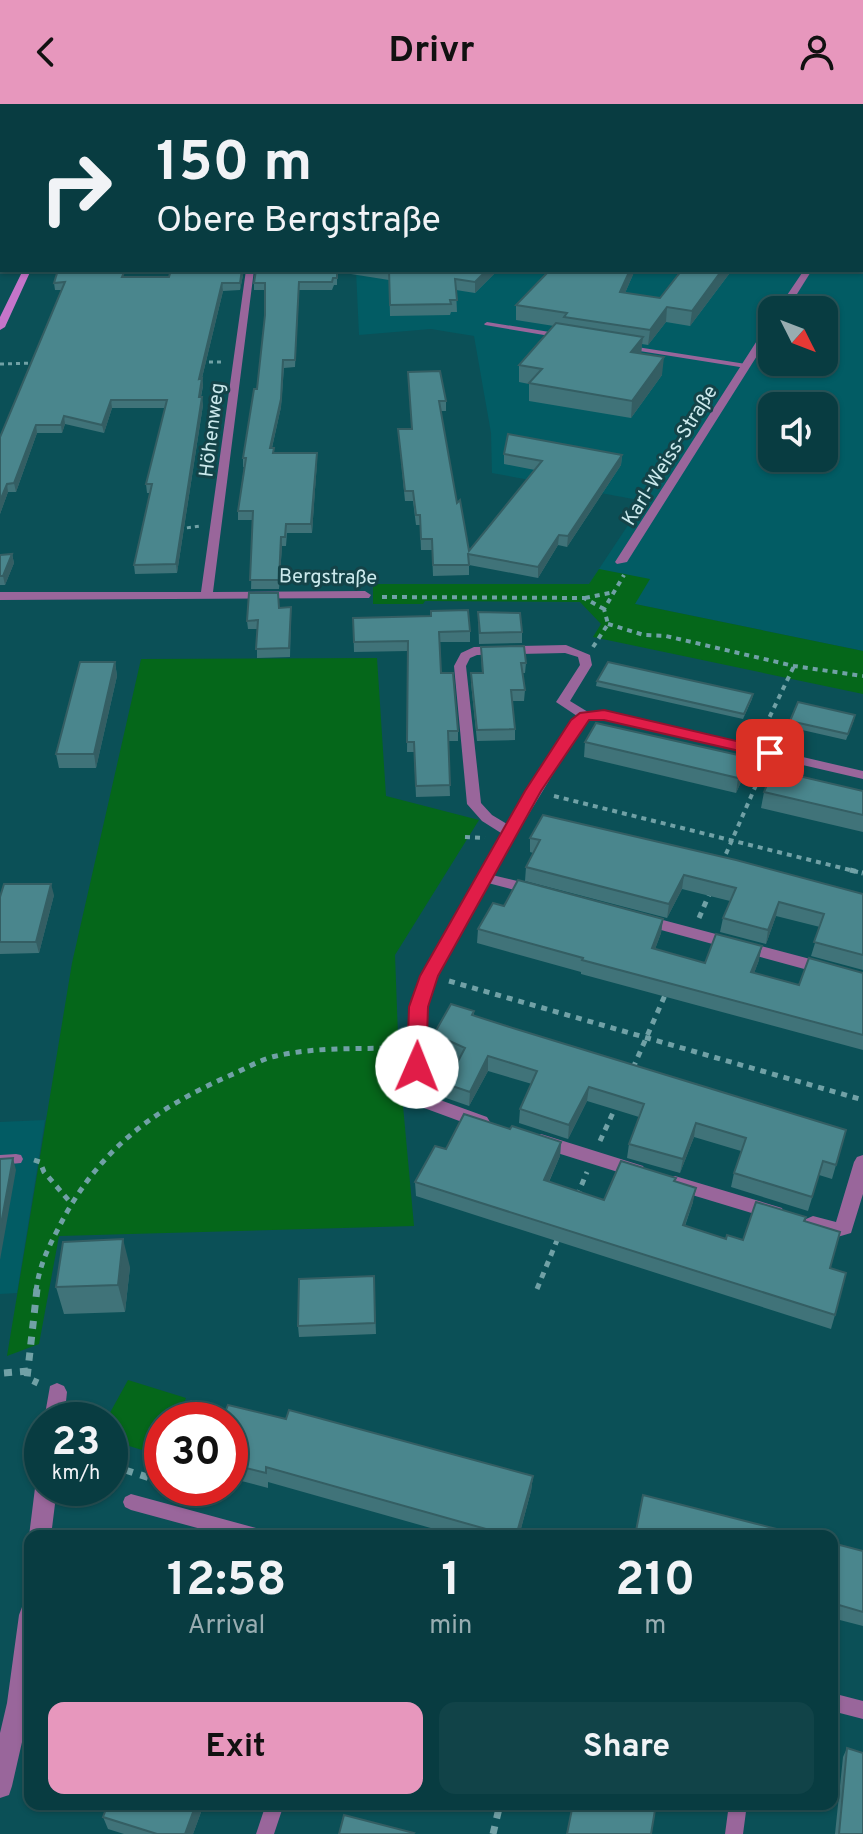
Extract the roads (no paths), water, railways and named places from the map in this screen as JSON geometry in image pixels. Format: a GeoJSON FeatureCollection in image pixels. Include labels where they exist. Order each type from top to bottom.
{"type":"FeatureCollection","features":[{"type":"Feature","properties":{"kind":"street"},"geometry":{"type":"LineString","coordinates":[[0,327],[26,272]]}},
{"type":"Feature","properties":{"kind":"street","name":"Höhenweg"},"geometry":{"type":"LineString","coordinates":[[207,595],[250,272]]}},
{"type":"Feature","properties":{"kind":"street"},"geometry":{"type":"LineString","coordinates":[[791,296],[807,272]]}},
{"type":"Feature","properties":{"kind":"street","name":"Karl-Weiss-Straße"},"geometry":{"type":"LineString","coordinates":[[621,562],[758,347]]}},
{"type":"Feature","properties":{"kind":"street","name":"Bergstraße"},"geometry":{"type":"LineString","coordinates":[[0,596],[365,595]]}},
{"type":"Feature","properties":{"kind":"street"},"geometry":{"type":"LineString","coordinates":[[510,832],[487,818],[474,804],[460,666],[465,656],[474,651],[566,649],[584,655],[586,665],[563,702],[585,716],[604,715],[863,775]]}},
{"type":"Feature","properties":{"kind":"street"},"geometry":{"type":"LineString","coordinates":[[585,716],[577,723],[533,791],[429,976],[418,1007],[417,1074],[422,1100],[592,1157],[834,1230],[847,1224],[863,1162]]}},
{"type":"Feature","properties":{"kind":"street"},"geometry":{"type":"LineString","coordinates":[[483,877],[543,893]]}},
{"type":"Feature","properties":{"kind":"street"},"geometry":{"type":"LineString","coordinates":[[633,917],[863,979]]}},
{"type":"Feature","properties":{"kind":"street"},"geometry":{"type":"LineString","coordinates":[[56,1402],[57,1392]]}},
{"type":"Feature","properties":{"kind":"street"},"geometry":{"type":"LineString","coordinates":[[41,1530],[44,1506]]}},
{"type":"Feature","properties":{"kind":"street"},"geometry":{"type":"LineString","coordinates":[[0,1786],[19,1703],[24,1663]]}},
{"type":"Feature","properties":{"kind":"lane"},"geometry":{"type":"LineString","coordinates":[[487,324],[579,339]]}},
{"type":"Feature","properties":{"kind":"lane","name":"Karl-Weiss-Straße"},"geometry":{"type":"LineString","coordinates":[[610,344],[746,366]]}},
{"type":"Feature","properties":{"kind":"lane"},"geometry":{"type":"LineString","coordinates":[[0,1160],[16,1159]]}},
{"type":"Feature","properties":{"kind":"lane"},"geometry":{"type":"LineString","coordinates":[[131,1502],[234,1530]]}},
{"type":"Feature","properties":{"kind":"lane"},"geometry":{"type":"LineString","coordinates":[[838,1704],[863,1710]]}},
{"type":"Feature","properties":{"kind":"lane"},"geometry":{"type":"LineString","coordinates":[[265,1834],[273,1810]]}},
{"type":"Feature","properties":{"kind":"lane"},"geometry":{"type":"LineString","coordinates":[[734,1834],[737,1810]]}}]}
